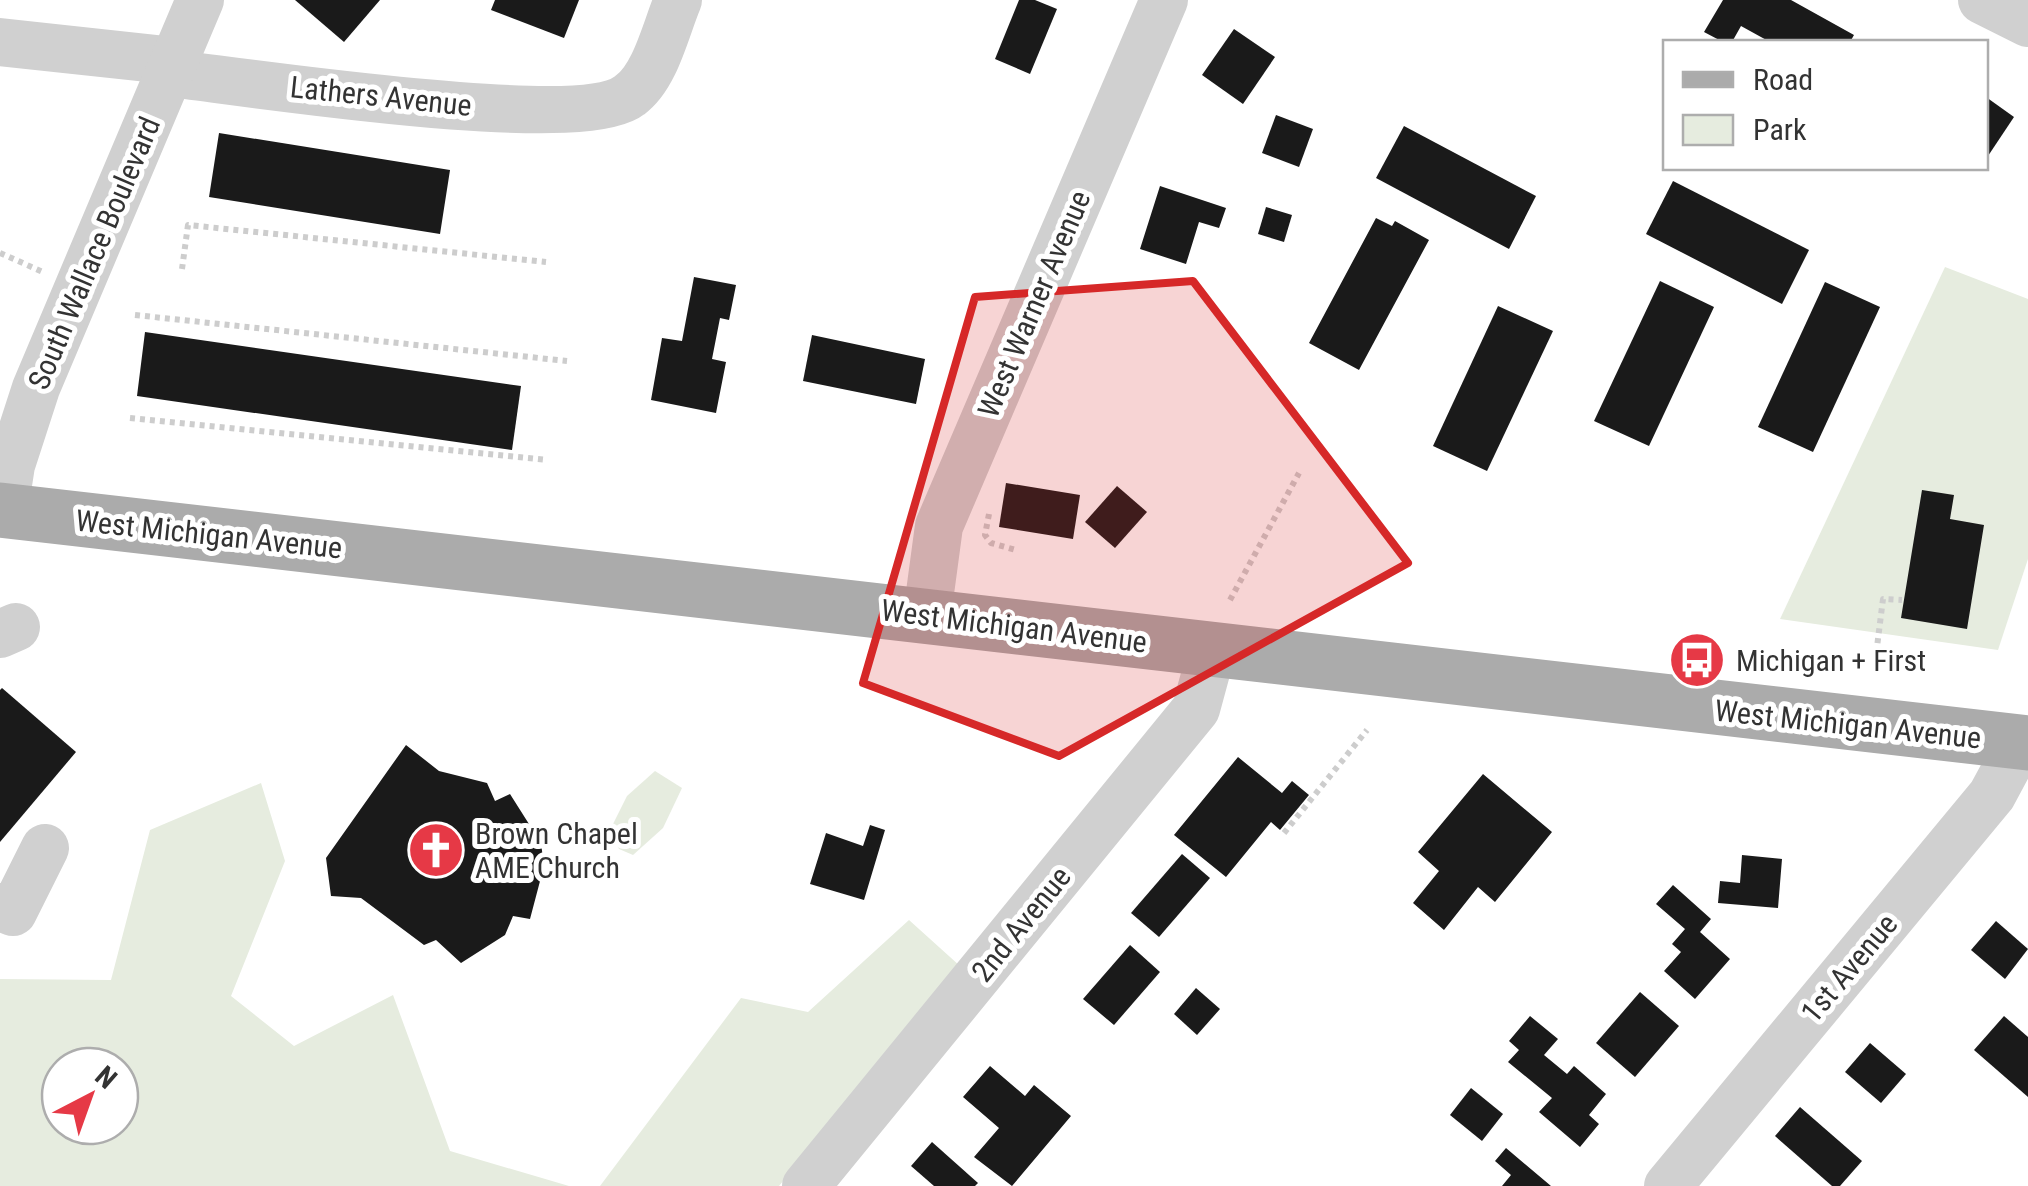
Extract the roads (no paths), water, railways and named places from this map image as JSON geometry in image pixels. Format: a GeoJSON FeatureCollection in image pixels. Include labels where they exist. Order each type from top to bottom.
{"type":"FeatureCollection","features":[{"type":"Feature","properties":{"kind":"main road","name":"West Michigan Avenue"},"geometry":{"type":"LineString","coordinates":[[2,510],[2024,743]]}},
{"type":"Feature","properties":{"kind":"street","name":"South Wallace Boulevard"},"geometry":{"type":"LineString","coordinates":[[2,510],[10,465],[36,388],[200,0]]}},
{"type":"Feature","properties":{"kind":"street","name":"Lathers Avenue"},"geometry":{"type":"LineString","coordinates":[[0,42],[428,104],[594,110],[631,95],[650,66],[678,0]]}},
{"type":"Feature","properties":{"kind":"street","name":"West Warner Avenue"},"geometry":{"type":"LineString","coordinates":[[927,615],[939,526],[1164,0]]}},
{"type":"Feature","properties":{"kind":"street"},"geometry":{"type":"LineString","coordinates":[[1982,0],[2028,23]]}},
{"type":"Feature","properties":{"kind":"street","name":"2nd Avenue"},"geometry":{"type":"LineString","coordinates":[[806,1186],[1196,709],[1212,650]]}},
{"type":"Feature","properties":{"kind":"street","name":"1st Avenue"},"geometry":{"type":"LineString","coordinates":[[1668,1186],[1992,795],[2024,743]]}},
{"type":"Feature","properties":{"kind":"street"},"geometry":{"type":"LineString","coordinates":[[0,907],[13,912],[44,848]]}},
{"type":"Feature","properties":{"kind":"place","name":"Michigan + First"},"geometry":{"type":"Point","coordinates":[1697,660]}},
{"type":"Feature","properties":{"kind":"place","name":"Brown Chapel AME Church"},"geometry":{"type":"Point","coordinates":[436,850]}}]}
